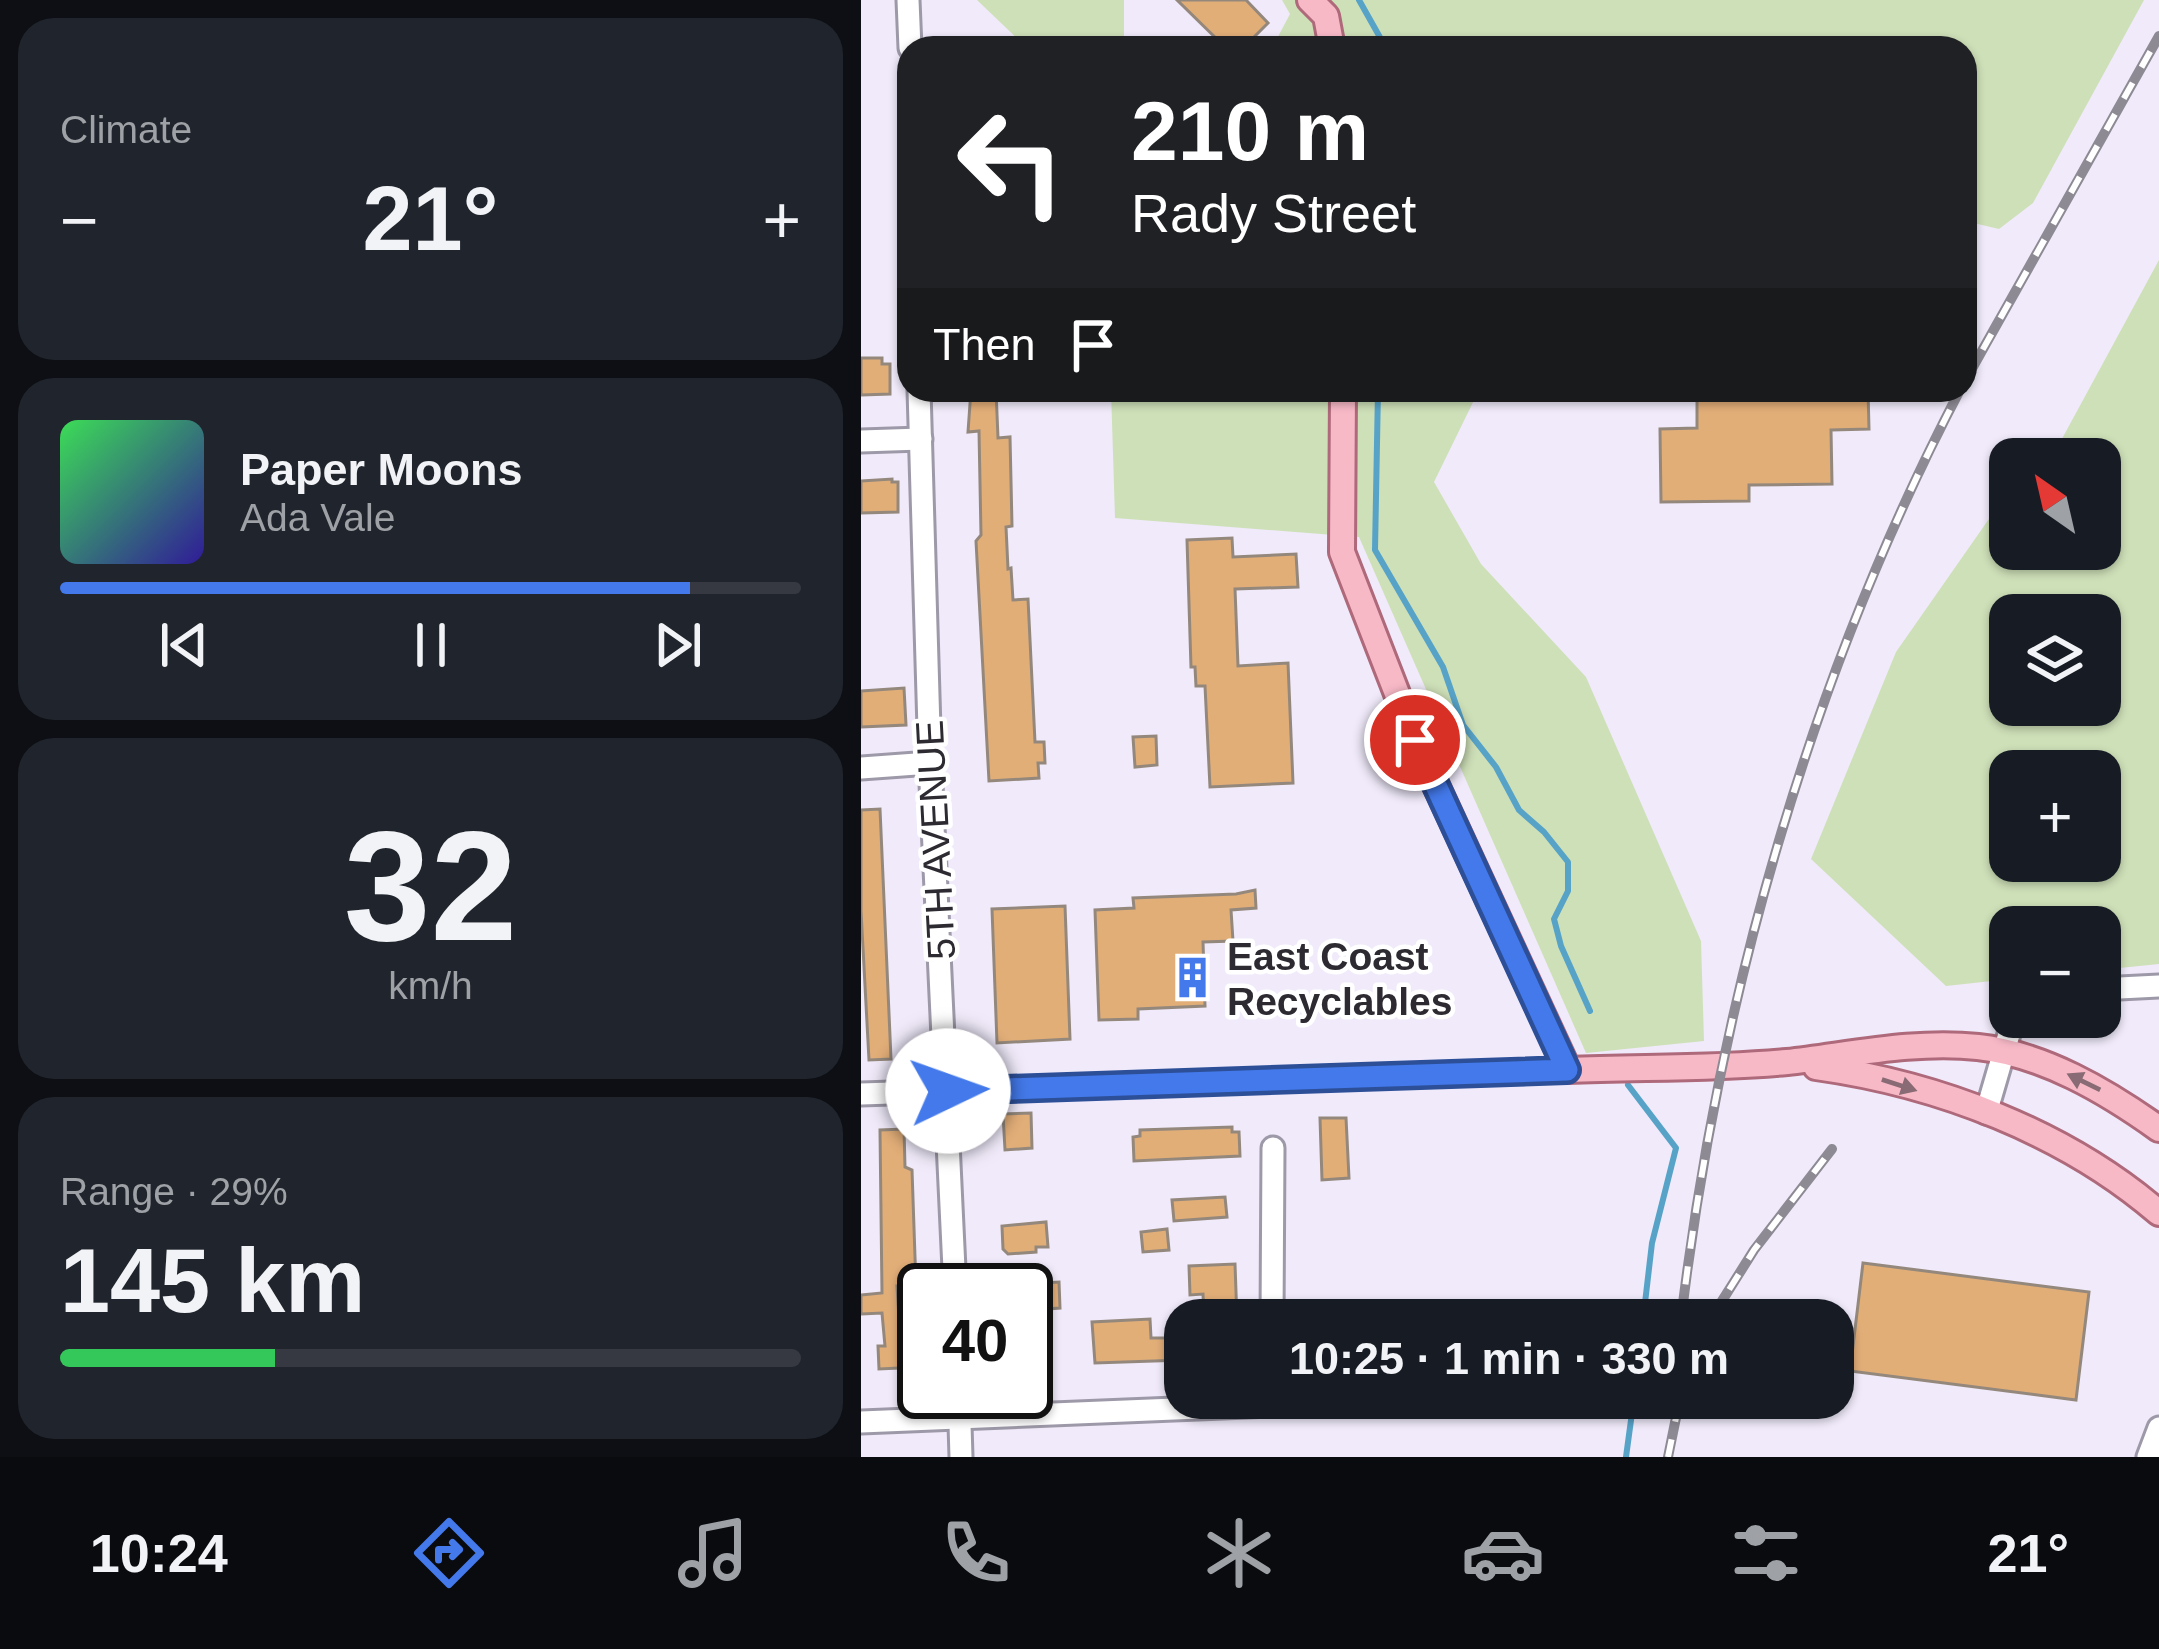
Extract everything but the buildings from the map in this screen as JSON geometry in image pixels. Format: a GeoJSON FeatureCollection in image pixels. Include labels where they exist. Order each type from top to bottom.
{"type":"FeatureCollection","features":[{"type":"Feature","properties":{"kind":"main road"},"geometry":{"type":"LineString","coordinates":[[1310,0],[1326,16],[1330,36]]}},
{"type":"Feature","properties":{"kind":"main road"},"geometry":{"type":"LineString","coordinates":[[1343,402],[1342,552],[1415,740],[1567,1070],[1784,1062],[1946,1046],[2002,1051],[2065,1073],[2159,1129]]}},
{"type":"Feature","properties":{"kind":"main road"},"geometry":{"type":"LineString","coordinates":[[1784,1062],[1859,1073],[1986,1113],[2082,1157],[2159,1214]]}},
{"type":"Feature","properties":{"kind":"street"},"geometry":{"type":"LineString","coordinates":[[908,0],[910,36]]}},
{"type":"Feature","properties":{"kind":"street","name":"5TH AVENUE"},"geometry":{"type":"LineString","coordinates":[[919,402],[930,763],[954,1263]]}},
{"type":"Feature","properties":{"kind":"street"},"geometry":{"type":"LineString","coordinates":[[861,441],[921,439]]}},
{"type":"Feature","properties":{"kind":"street"},"geometry":{"type":"LineString","coordinates":[[861,768],[930,763]]}},
{"type":"Feature","properties":{"kind":"street"},"geometry":{"type":"LineString","coordinates":[[2121,988],[2159,986]]}},
{"type":"Feature","properties":{"kind":"street"},"geometry":{"type":"LineString","coordinates":[[1986,1113],[2007,1038]]}},
{"type":"Feature","properties":{"kind":"street"},"geometry":{"type":"LineString","coordinates":[[861,1094],[1567,1070]]}},
{"type":"Feature","properties":{"kind":"street"},"geometry":{"type":"LineString","coordinates":[[1272,1299],[1273,1148]]}},
{"type":"Feature","properties":{"kind":"street"},"geometry":{"type":"LineString","coordinates":[[1053,1413],[1164,1408]]}},
{"type":"Feature","properties":{"kind":"street"},"geometry":{"type":"LineString","coordinates":[[861,1422],[934,1419]]}},
{"type":"Feature","properties":{"kind":"street"},"geometry":{"type":"LineString","coordinates":[[959,1419],[961,1457]]}},
{"type":"Feature","properties":{"kind":"street"},"geometry":{"type":"LineString","coordinates":[[2148,1457],[2159,1428]]}},
{"type":"Feature","properties":{"kind":"green space"},"geometry":{"type":"Polygon","coordinates":[[[977,0],[1124,0],[1124,36],[1014,36],[977,0]]]}},
{"type":"Feature","properties":{"kind":"green space"},"geometry":{"type":"Polygon","coordinates":[[[1282,0],[2144,0],[2033,203],[1999,229],[1977,224],[1977,36],[1278,36],[1290,14],[1282,0]]]}},
{"type":"Feature","properties":{"kind":"green space"},"geometry":{"type":"Polygon","coordinates":[[[2159,260],[2159,964],[2121,968],[2121,906],[1989,906],[1989,981],[1946,986],[1811,859],[1896,652],[1989,519],[1989,570],[2121,570],[2121,438],[2062,438],[2159,260]]]}},
{"type":"Feature","properties":{"kind":"green space"},"geometry":{"type":"Polygon","coordinates":[[[1111,402],[1473,402],[1434,482],[1481,564],[1586,677],[1701,941],[1704,1041],[1586,1053],[1359,537],[1115,518],[1111,402]]]}},
{"type":"Feature","properties":{"kind":"waterway"},"geometry":{"type":"LineString","coordinates":[[1359,0],[1379,36]]}},
{"type":"Feature","properties":{"kind":"waterway"},"geometry":{"type":"LineString","coordinates":[[1378,402],[1375,550],[1443,667],[1463,725],[1496,767],[1519,810],[1568,862],[1568,891],[1554,919],[1590,1011]]}},
{"type":"Feature","properties":{"kind":"waterway"},"geometry":{"type":"LineString","coordinates":[[1628,1085],[1676,1148],[1652,1243],[1645,1299]]}},
{"type":"Feature","properties":{"kind":"waterway"},"geometry":{"type":"LineString","coordinates":[[1626,1457],[1631,1419]]}},
{"type":"Feature","properties":{"kind":"railway"},"geometry":{"type":"LineString","coordinates":[[1977,360],[2159,36]]}},
{"type":"Feature","properties":{"kind":"railway"},"geometry":{"type":"LineString","coordinates":[[1684,1299],[1720,1080],[1746,960],[1779,842],[1858,611],[1954,402]]}},
{"type":"Feature","properties":{"kind":"railway"},"geometry":{"type":"LineString","coordinates":[[1723,1299],[1754,1250],[1832,1149]]}},
{"type":"Feature","properties":{"kind":"railway"},"geometry":{"type":"LineString","coordinates":[[1668,1457],[1676,1419]]}},
{"type":"Feature","properties":{"kind":"place","name":"East Coast Recyclables"},"geometry":{"type":"Point","coordinates":[1193,978]}},
{"type":"Feature","properties":{"kind":"route"},"geometry":{"type":"LineString","coordinates":[[948,1091],[1567,1070],[1415,740]]}}]}
